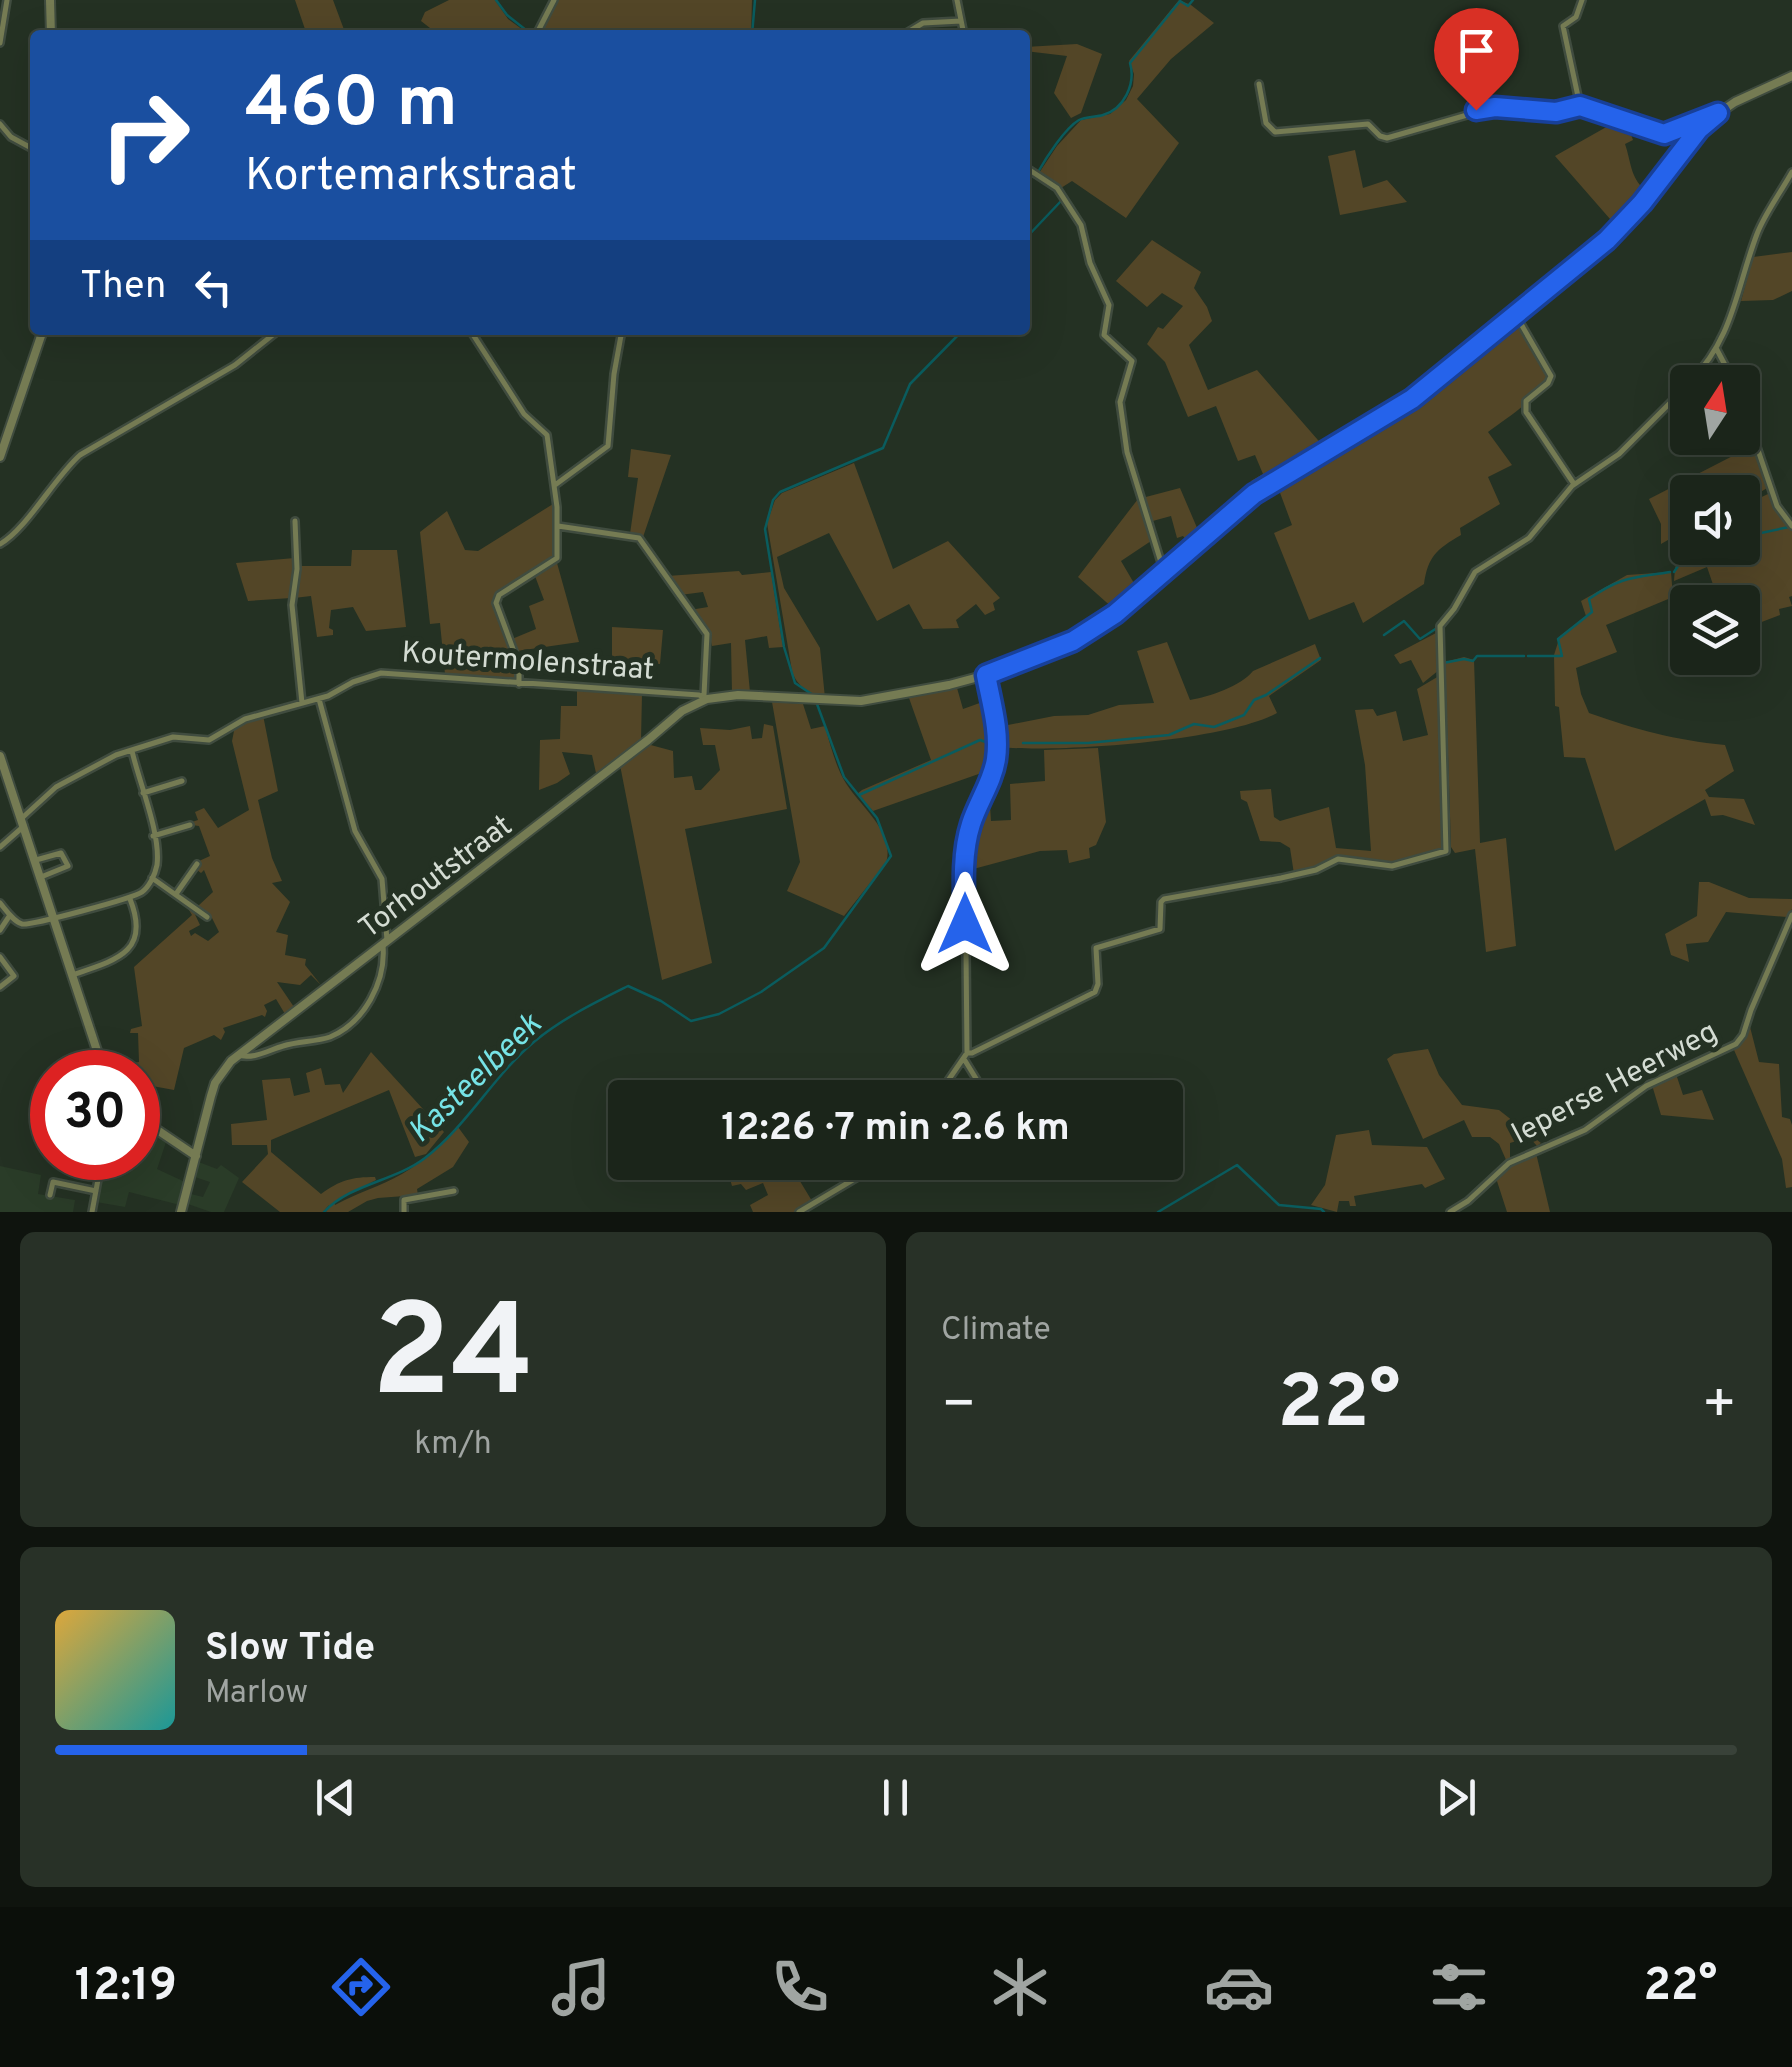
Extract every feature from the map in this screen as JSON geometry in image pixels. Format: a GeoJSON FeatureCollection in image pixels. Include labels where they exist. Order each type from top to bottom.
{"type":"FeatureCollection","features":[{"type":"Feature","properties":{"kind":"street"},"geometry":{"type":"LineString","coordinates":[[0,43],[8,0]]}},
{"type":"Feature","properties":{"kind":"street"},"geometry":{"type":"LineString","coordinates":[[50,0],[52,30]]}},
{"type":"Feature","properties":{"kind":"street"},"geometry":{"type":"LineString","coordinates":[[539,30],[554,0]]}},
{"type":"Feature","properties":{"kind":"street"},"geometry":{"type":"LineString","coordinates":[[958,0],[963,30]]}},
{"type":"Feature","properties":{"kind":"street"},"geometry":{"type":"LineString","coordinates":[[1580,106],[1563,26],[1576,17],[1582,0]]}},
{"type":"Feature","properties":{"kind":"street"},"geometry":{"type":"LineString","coordinates":[[911,30],[923,23],[961,21]]}},
{"type":"Feature","properties":{"kind":"street"},"geometry":{"type":"LineString","coordinates":[[1259,84],[1266,124],[1276,132],[1368,124],[1384,138],[1486,108],[1556,112],[1580,106],[1664,134],[1718,113],[1792,76]]}},
{"type":"Feature","properties":{"kind":"street"},"geometry":{"type":"LineString","coordinates":[[558,526],[639,538],[707,634],[705,697],[861,701],[949,686],[986,675],[1073,641],[1115,614],[1254,494],[1412,399],[1607,240],[1642,203],[1699,129],[1718,113]]}},
{"type":"Feature","properties":{"kind":"street"},"geometry":{"type":"LineString","coordinates":[[0,124],[10,137],[30,147]]}},
{"type":"Feature","properties":{"kind":"street"},"geometry":{"type":"LineString","coordinates":[[1030,169],[1058,188],[1080,225],[1090,263],[1109,305],[1104,335],[1132,361],[1120,402],[1127,452],[1164,573]]}},
{"type":"Feature","properties":{"kind":"street"},"geometry":{"type":"LineString","coordinates":[[1703,365],[1735,310],[1758,232],[1792,172]]}},
{"type":"Feature","properties":{"kind":"street"},"geometry":{"type":"LineString","coordinates":[[1517,317],[1551,376],[1526,401],[1526,412],[1574,484]]}},
{"type":"Feature","properties":{"kind":"street"},"geometry":{"type":"LineString","coordinates":[[0,457],[40,335]]}},
{"type":"Feature","properties":{"kind":"street"},"geometry":{"type":"LineString","coordinates":[[0,544],[14,534],[59,475],[80,456],[235,365],[273,335]]}},
{"type":"Feature","properties":{"kind":"street"},"geometry":{"type":"LineString","coordinates":[[473,335],[524,414],[547,435],[555,485],[557,558],[500,595],[496,603],[518,666],[518,684]]}},
{"type":"Feature","properties":{"kind":"street"},"geometry":{"type":"LineString","coordinates":[[555,485],[608,446],[621,335]]}},
{"type":"Feature","properties":{"kind":"street"},"geometry":{"type":"LineString","coordinates":[[1716,348],[1725,365]]}},
{"type":"Feature","properties":{"kind":"street"},"geometry":{"type":"LineString","coordinates":[[948,1080],[965,1056],[1095,992],[1096,948],[1160,929],[1164,898],[1281,878],[1316,870],[1338,859],[1392,866],[1446,851],[1438,629],[1474,574],[1529,538],[1574,484],[1619,454],[1670,403]]}},
{"type":"Feature","properties":{"kind":"street"},"geometry":{"type":"LineString","coordinates":[[1760,455],[1777,506],[1792,526]]}},
{"type":"Feature","properties":{"kind":"street"},"geometry":{"type":"LineString","coordinates":[[295,521],[298,569],[292,604],[302,703]]}},
{"type":"Feature","properties":{"kind":"street","name":"Koutermolenstraat"},"geometry":{"type":"LineString","coordinates":[[0,848],[56,787],[116,755],[174,737],[209,740],[245,719],[319,699],[365,676],[388,672],[705,697]]}},
{"type":"Feature","properties":{"kind":"street"},"geometry":{"type":"LineString","coordinates":[[978,1080],[965,1056],[965,847],[995,765],[998,739],[986,675]]}},
{"type":"Feature","properties":{"kind":"street","name":"Torhoutstraat"},"geometry":{"type":"LineString","coordinates":[[181,1212],[215,1083],[238,1055],[705,697]]}},
{"type":"Feature","properties":{"kind":"street"},"geometry":{"type":"LineString","coordinates":[[238,1055],[246,1057],[326,1038],[348,1027],[365,1008],[378,983],[384,952],[382,879],[355,831],[319,699]]}},
{"type":"Feature","properties":{"kind":"street"},"geometry":{"type":"LineString","coordinates":[[0,902],[10,915],[27,924],[130,898],[145,890],[156,866],[153,836],[132,751]]}},
{"type":"Feature","properties":{"kind":"street"},"geometry":{"type":"LineString","coordinates":[[0,756],[97,1050]]}},
{"type":"Feature","properties":{"kind":"street"},"geometry":{"type":"LineString","coordinates":[[142,794],[182,781]]}},
{"type":"Feature","properties":{"kind":"street"},"geometry":{"type":"LineString","coordinates":[[153,836],[190,824]]}},
{"type":"Feature","properties":{"kind":"street"},"geometry":{"type":"LineString","coordinates":[[36,860],[61,852],[68,866],[41,877]]}},
{"type":"Feature","properties":{"kind":"street"},"geometry":{"type":"LineString","coordinates":[[176,894],[196,864]]}},
{"type":"Feature","properties":{"kind":"street"},"geometry":{"type":"LineString","coordinates":[[152,878],[206,917]]}},
{"type":"Feature","properties":{"kind":"street"},"geometry":{"type":"LineString","coordinates":[[72,975],[108,961],[136,939],[139,926],[130,898]]}},
{"type":"Feature","properties":{"kind":"street"},"geometry":{"type":"LineString","coordinates":[[0,930],[10,915]]}},
{"type":"Feature","properties":{"kind":"street","name":"Ieperse Heerweg"},"geometry":{"type":"LineString","coordinates":[[1450,1212],[1509,1163],[1585,1130],[1646,1086],[1736,1044],[1792,915]]}},
{"type":"Feature","properties":{"kind":"street"},"geometry":{"type":"LineString","coordinates":[[0,958],[14,976],[0,988]]}},
{"type":"Feature","properties":{"kind":"street"},"geometry":{"type":"LineString","coordinates":[[160,1132],[196,1156]]}},
{"type":"Feature","properties":{"kind":"street"},"geometry":{"type":"LineString","coordinates":[[92,1212],[98,1180]]}},
{"type":"Feature","properties":{"kind":"street"},"geometry":{"type":"LineString","coordinates":[[799,1212],[853,1180]]}},
{"type":"Feature","properties":{"kind":"street"},"geometry":{"type":"LineString","coordinates":[[50,1195],[53,1182],[96,1191]]}},
{"type":"Feature","properties":{"kind":"street"},"geometry":{"type":"LineString","coordinates":[[404,1212],[404,1200],[454,1191]]}},
{"type":"Feature","properties":{"kind":"shaded area"},"geometry":{"type":"Polygon","coordinates":[[[295,0],[333,0],[344,30],[305,30],[295,0]]]}},
{"type":"Feature","properties":{"kind":"shaded area"},"geometry":{"type":"Polygon","coordinates":[[[449,0],[495,0],[508,19],[523,30],[433,30],[421,21],[425,12],[449,0]]]}},
{"type":"Feature","properties":{"kind":"shaded area"},"geometry":{"type":"Polygon","coordinates":[[[557,0],[752,0],[751,30],[542,30],[557,0]]]}},
{"type":"Feature","properties":{"kind":"shaded area"},"geometry":{"type":"Polygon","coordinates":[[[1179,0],[1214,23],[1171,59],[1137,99],[1179,143],[1126,218],[1072,181],[1061,188],[1039,173],[1081,120],[1110,114],[1126,100],[1134,74],[1129,61],[1179,0]]]}},
{"type":"Feature","properties":{"kind":"shaded area"},"geometry":{"type":"Polygon","coordinates":[[[1077,44],[1102,54],[1081,113],[1071,118],[1054,93],[1067,56],[1030,52],[1030,47],[1077,44]]]}},
{"type":"Feature","properties":{"kind":"shaded area"},"geometry":{"type":"Polygon","coordinates":[[[1617,121],[1627,124],[1633,140],[1625,144],[1630,163],[1636,180],[1645,190],[1617,227],[1555,156],[1617,121]]]}},
{"type":"Feature","properties":{"kind":"shaded area"},"geometry":{"type":"Polygon","coordinates":[[[1355,150],[1363,188],[1387,180],[1407,202],[1340,215],[1328,156],[1355,150]]]}},
{"type":"Feature","properties":{"kind":"shaded area"},"geometry":{"type":"Polygon","coordinates":[[[1152,240],[1201,272],[1194,288],[1212,321],[1189,345],[1208,390],[1257,370],[1324,447],[1256,490],[1251,481],[1263,474],[1255,455],[1238,461],[1216,406],[1188,417],[1165,362],[1147,344],[1158,327],[1163,329],[1183,306],[1162,293],[1147,307],[1116,281],[1152,240]]]}},
{"type":"Feature","properties":{"kind":"shaded area"},"geometry":{"type":"Polygon","coordinates":[[[1792,252],[1792,291],[1773,300],[1741,301],[1753,257],[1792,252]]]}},
{"type":"Feature","properties":{"kind":"shaded area"},"geometry":{"type":"Polygon","coordinates":[[[1518,322],[1548,375],[1530,400],[1488,432],[1512,465],[1488,477],[1500,504],[1460,528],[1461,535],[1435,554],[1424,584],[1363,623],[1354,602],[1309,620],[1274,533],[1292,525],[1276,482],[1411,406],[1518,322]]]}},
{"type":"Feature","properties":{"kind":"shaded area"},"geometry":{"type":"Polygon","coordinates":[[[631,449],[671,455],[643,537],[630,534],[638,478],[628,477],[631,449]]]}},
{"type":"Feature","properties":{"kind":"shaded area"},"geometry":{"type":"Polygon","coordinates":[[[1735,455],[1757,455],[1767,488],[1760,492],[1760,475],[1696,475],[1735,455]]]}},
{"type":"Feature","properties":{"kind":"shaded area"},"geometry":{"type":"Polygon","coordinates":[[[854,463],[893,569],[948,541],[1000,598],[993,603],[995,610],[985,615],[976,604],[956,620],[959,628],[923,629],[909,604],[877,621],[829,533],[777,557],[784,588],[820,648],[825,698],[804,689],[792,671],[767,523],[775,500],[782,493],[854,463]]]}},
{"type":"Feature","properties":{"kind":"shaded area"},"geometry":{"type":"Polygon","coordinates":[[[1180,488],[1201,537],[1191,546],[1183,536],[1177,538],[1171,516],[1149,522],[1142,498],[1180,488]]]}},
{"type":"Feature","properties":{"kind":"shaded area"},"geometry":{"type":"Polygon","coordinates":[[[1670,488],[1670,539],[1661,544],[1661,524],[1649,499],[1670,488]]]}},
{"type":"Feature","properties":{"kind":"shaded area"},"geometry":{"type":"Polygon","coordinates":[[[1770,493],[1792,529],[1792,606],[1779,609],[1780,615],[1760,623],[1760,585],[1713,585],[1707,567],[1674,581],[1674,575],[1676,565],[1760,565],[1760,498],[1770,493]]]}},
{"type":"Feature","properties":{"kind":"shaded area"},"geometry":{"type":"Polygon","coordinates":[[[1138,499],[1151,541],[1121,561],[1138,590],[1115,610],[1078,577],[1138,499]]]}},
{"type":"Feature","properties":{"kind":"shaded area"},"geometry":{"type":"Polygon","coordinates":[[[553,504],[556,527],[552,559],[498,593],[494,602],[516,665],[517,680],[445,674],[440,623],[430,624],[420,532],[447,511],[465,550],[478,551],[553,504]]]}},
{"type":"Feature","properties":{"kind":"shaded area"},"geometry":{"type":"Polygon","coordinates":[[[352,550],[397,550],[406,627],[366,631],[353,607],[331,610],[329,628],[333,635],[317,637],[311,596],[294,598],[299,566],[351,566],[352,550]]]}},
{"type":"Feature","properties":{"kind":"shaded area"},"geometry":{"type":"Polygon","coordinates":[[[295,558],[291,598],[248,601],[236,563],[295,558]]]}},
{"type":"Feature","properties":{"kind":"shaded area"},"geometry":{"type":"Polygon","coordinates":[[[557,563],[579,642],[517,651],[512,639],[536,629],[529,606],[544,600],[535,576],[557,563]]]}},
{"type":"Feature","properties":{"kind":"shaded area"},"geometry":{"type":"Polygon","coordinates":[[[739,571],[742,575],[771,572],[783,647],[769,648],[767,636],[745,640],[750,692],[732,693],[731,643],[712,646],[709,634],[690,610],[708,607],[703,592],[680,595],[667,576],[739,571]]]}},
{"type":"Feature","properties":{"kind":"shaded area"},"geometry":{"type":"Polygon","coordinates":[[[1671,572],[1670,598],[1606,625],[1617,652],[1576,668],[1589,713],[1656,734],[1725,745],[1734,771],[1705,790],[1709,797],[1744,799],[1755,825],[1723,815],[1711,816],[1705,799],[1615,851],[1585,758],[1564,757],[1559,707],[1555,706],[1554,655],[1560,636],[1586,616],[1581,601],[1627,575],[1671,572]]]}},
{"type":"Feature","properties":{"kind":"shaded area"},"geometry":{"type":"Polygon","coordinates":[[[612,627],[663,630],[660,664],[612,661],[612,627]]]}},
{"type":"Feature","properties":{"kind":"shaded area"},"geometry":{"type":"Polygon","coordinates":[[[1436,633],[1439,670],[1423,683],[1411,660],[1400,664],[1394,655],[1436,633]]]}},
{"type":"Feature","properties":{"kind":"shaded area"},"geometry":{"type":"Polygon","coordinates":[[[1167,642],[1190,700],[1224,690],[1253,671],[1315,644],[1321,660],[1269,696],[1277,713],[1253,723],[1142,743],[1000,747],[998,727],[1054,716],[1088,715],[1119,705],[1154,703],[1137,651],[1167,642]]]}},
{"type":"Feature","properties":{"kind":"shaded area"},"geometry":{"type":"Polygon","coordinates":[[[1464,657],[1474,660],[1480,843],[1506,838],[1516,946],[1486,952],[1475,849],[1455,853],[1451,847],[1445,662],[1464,657]]]}},
{"type":"Feature","properties":{"kind":"shaded area"},"geometry":{"type":"Polygon","coordinates":[[[1439,676],[1445,851],[1395,865],[1344,858],[1294,874],[1290,848],[1280,842],[1260,841],[1240,791],[1271,789],[1274,817],[1280,821],[1329,807],[1336,848],[1371,851],[1365,765],[1355,710],[1373,709],[1377,716],[1396,711],[1403,741],[1428,735],[1417,689],[1439,676]]]}},
{"type":"Feature","properties":{"kind":"shaded area"},"geometry":{"type":"Polygon","coordinates":[[[957,688],[963,709],[988,700],[996,738],[990,770],[873,811],[857,794],[931,760],[909,698],[957,688]]]}},
{"type":"Feature","properties":{"kind":"shaded area"},"geometry":{"type":"Polygon","coordinates":[[[577,689],[642,694],[641,740],[596,773],[592,755],[562,752],[570,774],[539,790],[540,740],[560,739],[561,706],[577,706],[577,689]]]}},
{"type":"Feature","properties":{"kind":"shaded area"},"geometry":{"type":"Polygon","coordinates":[[[772,702],[803,704],[811,729],[825,726],[844,780],[874,818],[885,840],[886,863],[844,916],[787,891],[800,862],[772,702]]]}},
{"type":"Feature","properties":{"kind":"shaded area"},"geometry":{"type":"Polygon","coordinates":[[[263,715],[278,791],[258,800],[272,858],[282,881],[272,883],[290,902],[276,932],[288,935],[285,955],[306,959],[305,965],[321,985],[311,975],[300,985],[277,982],[294,1007],[285,1014],[276,999],[264,1005],[265,1017],[223,1028],[221,1040],[214,1035],[184,1048],[174,1090],[160,1087],[160,1050],[139,1050],[138,1033],[130,1033],[142,1026],[134,967],[192,915],[192,908],[200,925],[189,931],[191,936],[195,933],[208,941],[219,932],[211,916],[198,906],[213,892],[204,870],[197,870],[202,864],[199,861],[210,856],[199,826],[192,822],[198,820],[195,812],[204,808],[218,828],[249,810],[232,741],[235,726],[263,715]]]}},
{"type":"Feature","properties":{"kind":"shaded area"},"geometry":{"type":"Polygon","coordinates":[[[764,724],[773,726],[787,809],[685,829],[712,963],[662,980],[620,765],[647,744],[673,751],[674,778],[692,776],[695,790],[701,790],[720,770],[715,745],[703,745],[700,728],[730,730],[750,726],[752,739],[762,738],[764,724]]]}},
{"type":"Feature","properties":{"kind":"shaded area"},"geometry":{"type":"Polygon","coordinates":[[[1098,748],[1106,822],[1096,845],[1089,848],[1090,858],[1069,863],[1067,850],[1040,851],[966,871],[970,831],[986,790],[991,821],[1011,820],[1010,784],[1045,781],[1044,750],[1098,748]]]}},
{"type":"Feature","properties":{"kind":"shaded area"},"geometry":{"type":"Polygon","coordinates":[[[1699,882],[1709,882],[1749,898],[1792,899],[1792,909],[1787,917],[1726,912],[1708,942],[1686,944],[1689,962],[1671,955],[1665,934],[1697,916],[1699,882]]]}},
{"type":"Feature","properties":{"kind":"shaded area"},"geometry":{"type":"Polygon","coordinates":[[[1749,1023],[1759,1062],[1779,1064],[1782,1117],[1790,1119],[1792,1125],[1792,1187],[1786,1188],[1782,1159],[1734,1050],[1749,1023]]]}},
{"type":"Feature","properties":{"kind":"shaded area"},"geometry":{"type":"Polygon","coordinates":[[[1428,1049],[1439,1075],[1462,1105],[1499,1110],[1541,1143],[1537,1146],[1529,1137],[1510,1143],[1507,1162],[1499,1144],[1490,1137],[1472,1137],[1464,1120],[1423,1139],[1387,1059],[1394,1054],[1428,1049]]]}},
{"type":"Feature","properties":{"kind":"shaded area"},"geometry":{"type":"Polygon","coordinates":[[[371,1052],[444,1132],[426,1154],[415,1157],[389,1090],[271,1140],[271,1152],[321,1194],[346,1180],[375,1177],[376,1180],[334,1202],[335,1205],[410,1169],[458,1127],[469,1142],[453,1167],[417,1189],[418,1195],[378,1198],[348,1212],[326,1212],[329,1205],[323,1212],[280,1212],[242,1182],[268,1154],[267,1145],[232,1145],[231,1124],[267,1120],[262,1080],[290,1078],[294,1096],[310,1092],[306,1073],[321,1068],[325,1085],[340,1084],[343,1093],[371,1052]]]}},
{"type":"Feature","properties":{"kind":"shaded area"},"geometry":{"type":"Polygon","coordinates":[[[1676,1074],[1683,1095],[1702,1090],[1714,1120],[1661,1115],[1652,1085],[1676,1074]]]}},
{"type":"Feature","properties":{"kind":"shaded area"},"geometry":{"type":"Polygon","coordinates":[[[1369,1130],[1372,1145],[1427,1147],[1445,1179],[1425,1188],[1422,1184],[1354,1196],[1356,1206],[1339,1201],[1337,1212],[1311,1205],[1325,1185],[1336,1135],[1369,1130]]]}},
{"type":"Feature","properties":{"kind":"shaded area"},"geometry":{"type":"Polygon","coordinates":[[[160,1134],[167,1139],[160,1160],[160,1134]]]}},
{"type":"Feature","properties":{"kind":"shaded area"},"geometry":{"type":"Polygon","coordinates":[[[1536,1153],[1550,1212],[1507,1212],[1496,1178],[1513,1163],[1536,1153]]]}},
{"type":"Feature","properties":{"kind":"shaded area"},"geometry":{"type":"Polygon","coordinates":[[[196,1161],[217,1169],[221,1165],[239,1178],[224,1212],[185,1203],[187,1193],[203,1197],[210,1182],[192,1176],[196,1161]]]}},
{"type":"Feature","properties":{"kind":"shaded area"},"geometry":{"type":"Polygon","coordinates":[[[0,1166],[30,1173],[30,1180],[40,1180],[38,1194],[75,1200],[73,1212],[0,1212],[0,1166]]]}},
{"type":"Feature","properties":{"kind":"shaded area"},"geometry":{"type":"Polygon","coordinates":[[[160,1170],[185,1182],[180,1205],[129,1192],[125,1207],[96,1202],[100,1180],[160,1180],[160,1170]]]}},
{"type":"Feature","properties":{"kind":"shaded area"},"geometry":{"type":"Polygon","coordinates":[[[730,1180],[799,1180],[812,1201],[795,1212],[753,1212],[750,1205],[768,1195],[763,1183],[746,1190],[741,1184],[732,1186],[730,1180]]]}},
{"type":"Feature","properties":{"kind":"waterway"},"geometry":{"type":"LineString","coordinates":[[496,0],[526,30]]}},
{"type":"Feature","properties":{"kind":"waterway","name":"Kasteelbeek"},"geometry":{"type":"LineString","coordinates":[[752,30],[755,0]]}},
{"type":"Feature","properties":{"kind":"waterway"},"geometry":{"type":"LineString","coordinates":[[1038,172],[1074,124],[1117,107],[1127,95],[1130,63],[1180,1],[1188,6],[1193,0]]}},
{"type":"Feature","properties":{"kind":"waterway"},"geometry":{"type":"LineString","coordinates":[[1036,177],[1051,187]]}},
{"type":"Feature","properties":{"kind":"waterway"},"geometry":{"type":"LineString","coordinates":[[1030,234],[1062,200]]}},
{"type":"Feature","properties":{"kind":"waterway","name":"Kasteelbeek"},"geometry":{"type":"LineString","coordinates":[[813,695],[795,683],[784,647],[765,529],[773,500],[780,492],[883,448],[910,384],[958,335]]}},
{"type":"Feature","properties":{"kind":"waterway"},"geometry":{"type":"LineString","coordinates":[[1760,533],[1789,527]]}},
{"type":"Feature","properties":{"kind":"waterway"},"geometry":{"type":"LineString","coordinates":[[1674,572],[1679,565]]}},
{"type":"Feature","properties":{"kind":"waterway"},"geometry":{"type":"LineString","coordinates":[[1528,656],[1562,656],[1558,639],[1592,612],[1589,599],[1600,591],[1628,579],[1670,572]]}},
{"type":"Feature","properties":{"kind":"waterway"},"geometry":{"type":"LineString","coordinates":[[1384,635],[1404,621],[1420,639],[1437,628]]}},
{"type":"Feature","properties":{"kind":"waterway"},"geometry":{"type":"LineString","coordinates":[[1443,660],[1524,656]]}},
{"type":"Feature","properties":{"kind":"waterway"},"geometry":{"type":"LineString","coordinates":[[1023,743],[1088,743],[1169,735],[1194,724],[1214,727],[1244,715],[1254,700],[1320,658]]}},
{"type":"Feature","properties":{"kind":"waterway","name":"Kasteelbeek"},"geometry":{"type":"LineString","coordinates":[[324,1212],[347,1195],[425,1158],[454,1131],[520,1054],[592,1004],[628,986],[691,1021],[719,1014],[761,992],[824,948],[891,856],[877,818],[844,777],[817,704]]}},
{"type":"Feature","properties":{"kind":"waterway"},"geometry":{"type":"LineString","coordinates":[[859,795],[980,740],[994,745]]}},
{"type":"Feature","properties":{"kind":"waterway"},"geometry":{"type":"LineString","coordinates":[[1158,1212],[1237,1165],[1279,1205],[1324,1212]]}},
{"type":"Feature","properties":{"kind":"route"},"geometry":{"type":"LineString","coordinates":[[965,924],[965,847],[995,765],[998,739],[986,675],[1073,641],[1115,614],[1254,494],[1412,399],[1607,240],[1642,203],[1699,129],[1718,113],[1664,134],[1580,106],[1556,112],[1495,107],[1476,110]]}}]}
